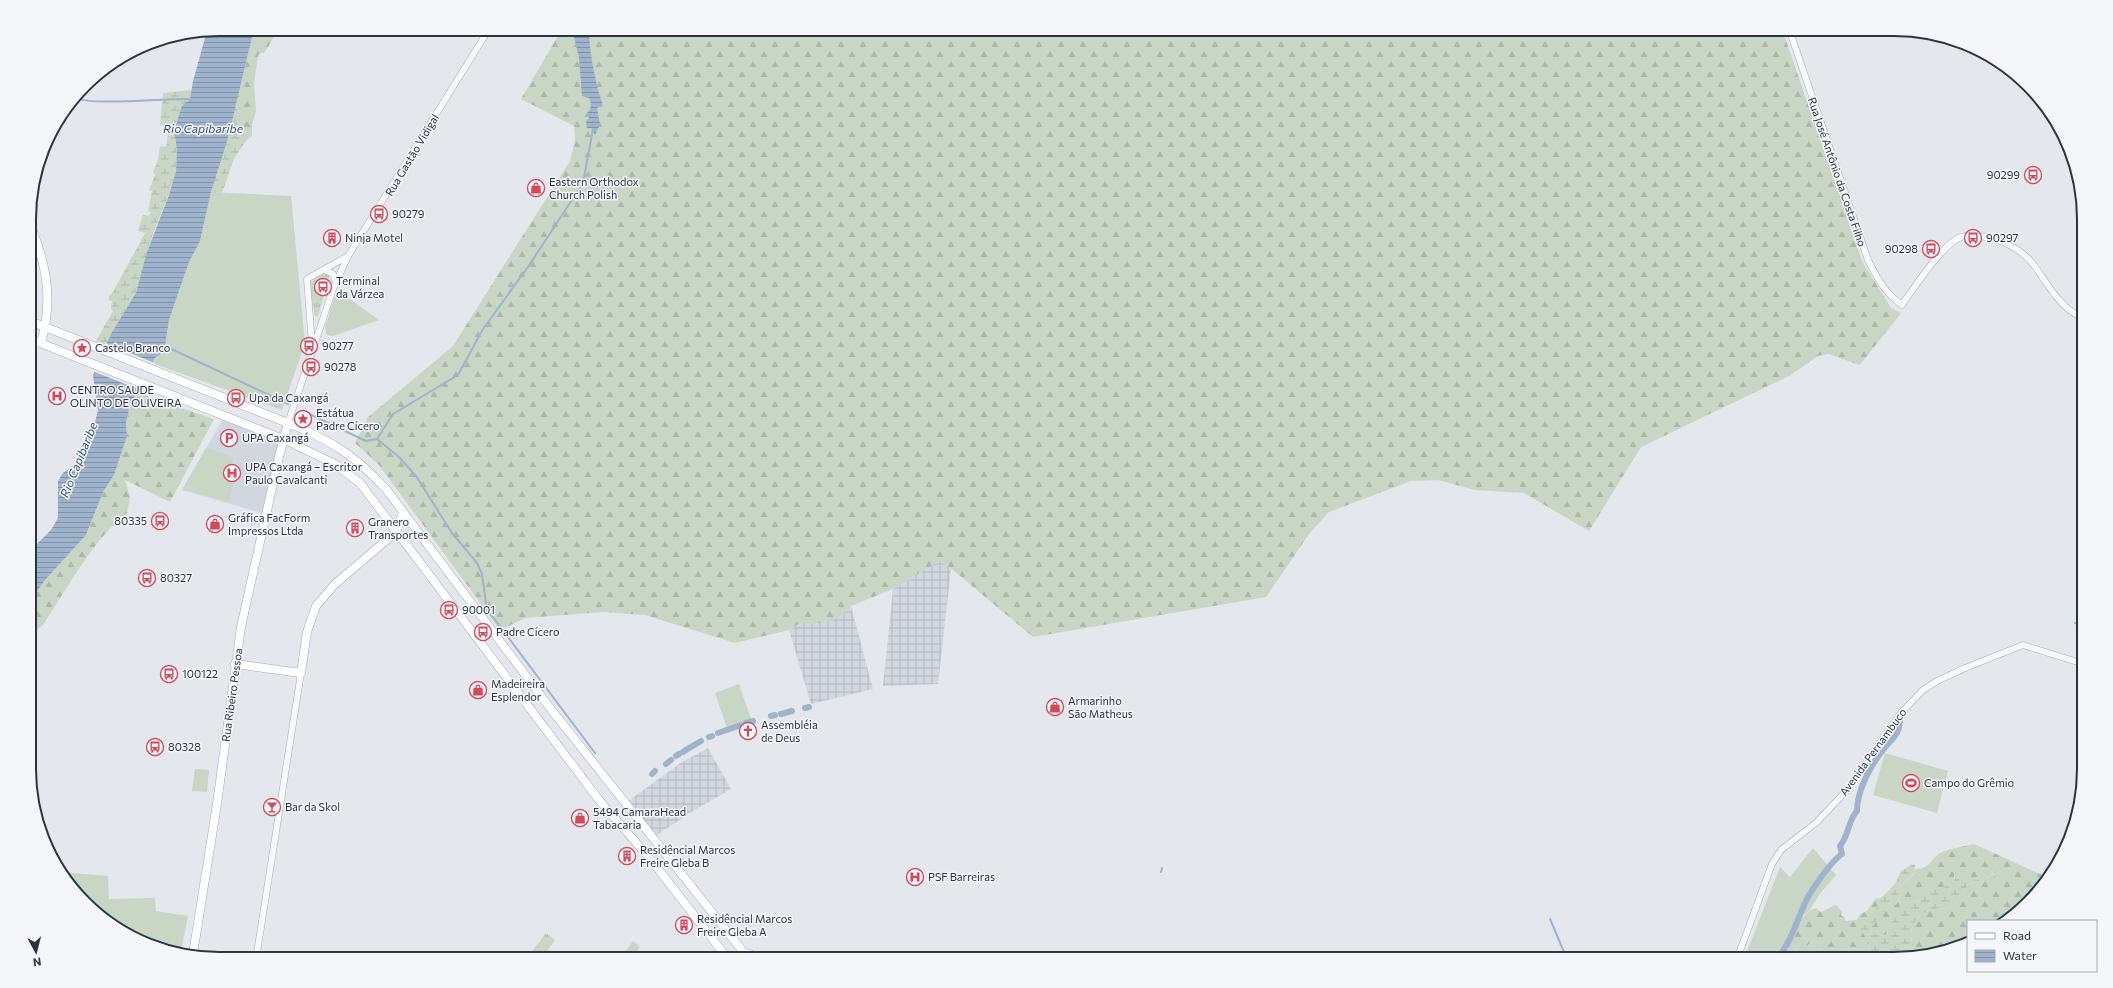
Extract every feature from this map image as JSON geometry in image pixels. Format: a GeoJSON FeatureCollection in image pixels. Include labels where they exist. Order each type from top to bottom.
{"type":"FeatureCollection","features":[{"type":"Feature","properties":{"kind":"main road"},"geometry":{"type":"LineString","coordinates":[[36,239],[43,259],[48,288],[45,327],[41,343]]}},
{"type":"Feature","properties":{"kind":"main road"},"geometry":{"type":"LineString","coordinates":[[36,323],[288,423],[331,443],[356,458],[386,489],[523,673],[743,952]]}},
{"type":"Feature","properties":{"kind":"main road"},"geometry":{"type":"LineString","coordinates":[[36,341],[283,439],[335,464],[360,483],[599,800],[652,861],[723,952]]}},
{"type":"Feature","properties":{"kind":"main road","name":"Rua Gastão Vidigal"},"geometry":{"type":"LineString","coordinates":[[283,439],[288,423]]}},
{"type":"Feature","properties":{"kind":"main road","name":"Rua Ribeiro Pessoa"},"geometry":{"type":"LineString","coordinates":[[194,950],[217,804],[235,664],[247,593],[283,439]]}},
{"type":"Feature","properties":{"kind":"main road"},"geometry":{"type":"LineString","coordinates":[[235,664],[301,673],[307,632],[316,606],[335,584],[396,532],[403,513]]}},
{"type":"Feature","properties":{"kind":"street","name":"Rua Gastão Vidigal"},"geometry":{"type":"LineString","coordinates":[[288,423],[336,282],[348,256],[484,36]]}},
{"type":"Feature","properties":{"kind":"street","name":"Rua José Antônio da Costa Filho"},"geometry":{"type":"LineString","coordinates":[[1791,36],[1868,260],[1884,289],[1902,305],[1941,253],[1960,237],[1969,235],[1993,239],[2018,249],[2030,259],[2067,308],[2077,314]]}},
{"type":"Feature","properties":{"kind":"street"},"geometry":{"type":"LineString","coordinates":[[313,348],[307,279],[348,256]]}},
{"type":"Feature","properties":{"kind":"street"},"geometry":{"type":"LineString","coordinates":[[325,270],[334,275],[336,282]]}},
{"type":"Feature","properties":{"kind":"street","name":"Avenida Pernambuco"},"geometry":{"type":"LineString","coordinates":[[1740,952],[1772,864],[1781,850],[1817,822],[1846,792],[1901,713],[1923,690],[1937,681],[1958,671],[2023,645],[2077,662]]}},
{"type":"Feature","properties":{"kind":"street"},"geometry":{"type":"LineString","coordinates":[[257,952],[301,673]]}},
{"type":"Feature","properties":{"kind":"shaded area","name":"UPA Caxangá – Escritor Paulo Cavalcanti"},"geometry":{"type":"Polygon","coordinates":[[[223,419],[279,440],[262,513],[182,490],[223,419]]]}},
{"type":"Feature","properties":{"kind":"shaded area"},"geometry":{"type":"Polygon","coordinates":[[[941,560],[951,569],[938,684],[883,686],[893,589],[941,560]]]}},
{"type":"Feature","properties":{"kind":"shaded area"},"geometry":{"type":"Polygon","coordinates":[[[851,606],[873,689],[811,704],[789,630],[802,622],[837,619],[851,606]]]}},
{"type":"Feature","properties":{"kind":"shaded area"},"geometry":{"type":"Polygon","coordinates":[[[708,748],[731,789],[693,811],[654,837],[627,802],[682,762],[708,748]]]}},
{"type":"Feature","properties":{"kind":"green space"},"geometry":{"type":"Polygon","coordinates":[[[252,36],[275,36],[264,53],[260,53],[258,56],[254,83],[256,111],[252,125],[252,136],[245,142],[236,130],[239,113],[236,105],[252,36]]]}},
{"type":"Feature","properties":{"kind":"green space"},"geometry":{"type":"Polygon","coordinates":[[[558,36],[1784,36],[1862,261],[1891,308],[1901,313],[1860,365],[1828,354],[1818,356],[1789,376],[1641,447],[1589,531],[1524,493],[1475,490],[1438,480],[1411,481],[1329,512],[1309,534],[1266,597],[1033,637],[941,560],[893,589],[851,606],[837,619],[808,625],[802,622],[789,630],[735,643],[645,615],[603,612],[525,618],[500,630],[379,465],[355,443],[368,417],[453,346],[570,161],[575,140],[574,126],[521,99],[558,36]]]}},
{"type":"Feature","properties":{"kind":"green space"},"geometry":{"type":"Polygon","coordinates":[[[192,90],[190,99],[183,107],[179,116],[177,125],[177,164],[173,182],[152,237],[136,293],[106,346],[96,341],[113,311],[111,309],[112,301],[109,300],[109,296],[113,292],[145,233],[138,231],[143,215],[149,216],[151,212],[148,211],[152,191],[149,190],[155,175],[153,172],[158,160],[160,146],[166,147],[169,127],[160,125],[163,93],[192,90]]]}},
{"type":"Feature","properties":{"kind":"green space"},"geometry":{"type":"Polygon","coordinates":[[[236,105],[239,113],[236,130],[245,142],[234,159],[222,193],[211,192],[236,105]]]}},
{"type":"Feature","properties":{"kind":"green space"},"geometry":{"type":"Polygon","coordinates":[[[211,192],[291,196],[305,343],[282,410],[152,363],[165,346],[169,320],[189,262],[200,241],[211,192]]]}},
{"type":"Feature","properties":{"kind":"green space"},"geometry":{"type":"Polygon","coordinates":[[[325,273],[329,275],[329,279],[318,316],[315,317],[309,283],[325,273]]]}},
{"type":"Feature","properties":{"kind":"green space"},"geometry":{"type":"Polygon","coordinates":[[[337,290],[379,320],[333,336],[327,335],[325,327],[337,290]]]}},
{"type":"Feature","properties":{"kind":"green space"},"geometry":{"type":"Polygon","coordinates":[[[137,393],[214,419],[170,502],[125,480],[130,497],[127,513],[103,536],[92,550],[43,625],[36,631],[36,592],[86,535],[103,492],[114,475],[127,436],[126,423],[130,405],[137,393]]]}},
{"type":"Feature","properties":{"kind":"green space"},"geometry":{"type":"Polygon","coordinates":[[[206,448],[233,457],[231,468],[237,471],[229,501],[182,490],[206,448]]]}},
{"type":"Feature","properties":{"kind":"green space"},"geometry":{"type":"Polygon","coordinates":[[[739,684],[751,719],[727,728],[715,693],[739,684]]]}},
{"type":"Feature","properties":{"kind":"green space","name":"Campo do Grêmio"},"geometry":{"type":"Polygon","coordinates":[[[1885,753],[1948,771],[1937,813],[1873,795],[1885,753]]]}},
{"type":"Feature","properties":{"kind":"green space"},"geometry":{"type":"Polygon","coordinates":[[[195,769],[209,770],[207,792],[192,791],[195,769]]]}},
{"type":"Feature","properties":{"kind":"green space"},"geometry":{"type":"Polygon","coordinates":[[[1974,844],[2043,875],[2032,890],[2015,907],[1997,920],[1967,920],[1967,937],[1953,942],[1941,946],[1900,952],[1912,942],[1912,929],[1917,919],[1921,915],[1932,910],[1951,906],[1960,898],[1968,884],[1991,880],[1999,876],[1993,873],[1986,878],[1970,881],[1961,873],[1954,876],[1954,881],[1902,909],[1898,916],[1890,924],[1886,935],[1882,936],[1872,934],[1871,927],[1887,910],[1896,904],[1900,897],[1898,889],[1914,874],[1915,869],[1920,869],[1927,866],[1940,853],[1974,844]]]}},
{"type":"Feature","properties":{"kind":"green space"},"geometry":{"type":"Polygon","coordinates":[[[1813,848],[1836,875],[1819,895],[1810,910],[1804,915],[1798,915],[1778,952],[1747,952],[1780,867],[1790,877],[1813,848]]]}},
{"type":"Feature","properties":{"kind":"green space"},"geometry":{"type":"Polygon","coordinates":[[[1912,864],[1915,865],[1914,873],[1898,889],[1900,897],[1898,901],[1871,927],[1872,934],[1877,933],[1882,936],[1886,935],[1890,924],[1906,905],[1918,901],[1926,893],[1944,887],[1948,882],[1954,881],[1956,873],[1961,873],[1970,881],[1986,878],[2000,870],[1999,876],[1991,880],[1968,884],[1960,898],[1948,908],[1939,908],[1921,915],[1917,919],[1912,929],[1912,942],[1900,952],[1874,952],[1870,949],[1863,932],[1859,934],[1858,927],[1878,906],[1879,900],[1895,884],[1901,871],[1912,864]]]}},
{"type":"Feature","properties":{"kind":"green space"},"geometry":{"type":"Polygon","coordinates":[[[68,873],[108,876],[109,899],[155,898],[156,911],[188,916],[182,948],[160,942],[138,933],[117,921],[98,907],[81,890],[68,873]]]}},
{"type":"Feature","properties":{"kind":"green space"},"geometry":{"type":"Polygon","coordinates":[[[1882,898],[1879,900],[1878,906],[1858,927],[1865,934],[1870,949],[1876,952],[1862,952],[1852,947],[1842,952],[1817,952],[1821,944],[1818,938],[1814,939],[1807,946],[1798,945],[1795,949],[1797,952],[1784,952],[1799,922],[1809,911],[1816,908],[1821,912],[1836,905],[1842,911],[1841,915],[1845,918],[1845,921],[1857,920],[1859,915],[1867,911],[1875,899],[1882,898]]]}},
{"type":"Feature","properties":{"kind":"green space"},"geometry":{"type":"Polygon","coordinates":[[[1798,914],[1803,915],[1785,951],[1778,952],[1798,914]]]}},
{"type":"Feature","properties":{"kind":"green space"},"geometry":{"type":"Polygon","coordinates":[[[546,933],[555,940],[546,952],[531,952],[546,933]]]}},
{"type":"Feature","properties":{"kind":"green space"},"geometry":{"type":"Polygon","coordinates":[[[1818,938],[1821,944],[1817,952],[1798,952],[1795,948],[1798,945],[1810,944],[1814,939],[1818,938]]]}},
{"type":"Feature","properties":{"kind":"green space"},"geometry":{"type":"Polygon","coordinates":[[[633,941],[640,947],[637,952],[625,952],[633,941]]]}},
{"type":"Feature","properties":{"kind":"green space"},"geometry":{"type":"Polygon","coordinates":[[[1855,947],[1863,952],[1842,952],[1845,949],[1855,947]]]}},
{"type":"Feature","properties":{"kind":"water","name":"Rio Capibaribe"},"geometry":{"type":"Polygon","coordinates":[[[206,36],[252,36],[228,138],[211,192],[200,241],[189,262],[169,320],[165,346],[162,353],[155,358],[130,405],[126,423],[127,436],[114,475],[103,492],[86,535],[36,592],[36,545],[51,530],[58,518],[58,481],[63,473],[75,464],[94,425],[98,411],[93,375],[111,334],[136,293],[147,252],[169,195],[176,171],[177,153],[175,132],[182,106],[190,99],[193,81],[206,36]]]}},
{"type":"Feature","properties":{"kind":"water"},"geometry":{"type":"Polygon","coordinates":[[[589,36],[593,67],[603,105],[597,108],[600,125],[595,135],[591,128],[587,128],[586,121],[589,118],[588,113],[591,104],[589,98],[582,96],[579,58],[574,37],[589,36]]]}},
{"type":"Feature","properties":{"kind":"pier"},"geometry":{"type":"Polygon","coordinates":[[[105,343],[155,363],[141,390],[92,371],[105,343]]]}},
{"type":"Feature","properties":{"kind":"waterway"},"geometry":{"type":"LineString","coordinates":[[80,99],[114,102],[192,99]]}},
{"type":"Feature","properties":{"kind":"waterway"},"geometry":{"type":"LineString","coordinates":[[303,411],[366,441],[377,439],[393,414],[458,375],[483,329],[528,267],[583,183],[593,129]]}},
{"type":"Feature","properties":{"kind":"waterway"},"geometry":{"type":"LineString","coordinates":[[163,345],[288,404]]}},
{"type":"Feature","properties":{"kind":"waterway"},"geometry":{"type":"LineString","coordinates":[[377,439],[399,457],[416,476],[452,533],[477,563],[482,574],[487,610],[502,629]]}},
{"type":"Feature","properties":{"kind":"waterway"},"geometry":{"type":"LineString","coordinates":[[508,637],[595,753]]}},
{"type":"Feature","properties":{"kind":"waterway"},"geometry":{"type":"LineString","coordinates":[[805,708],[809,707]]}},
{"type":"Feature","properties":{"kind":"waterway"},"geometry":{"type":"LineString","coordinates":[[781,714],[792,711]]}},
{"type":"Feature","properties":{"kind":"waterway"},"geometry":{"type":"LineString","coordinates":[[771,716],[775,715]]}},
{"type":"Feature","properties":{"kind":"waterway"},"geometry":{"type":"LineString","coordinates":[[746,723],[753,721]]}},
{"type":"Feature","properties":{"kind":"waterway"},"geometry":{"type":"LineString","coordinates":[[1783,952],[1811,892],[1821,877],[1842,854],[1840,846],[1852,818],[1857,811],[1862,785],[1876,760],[1894,738],[1900,721]]}},
{"type":"Feature","properties":{"kind":"waterway"},"geometry":{"type":"LineString","coordinates":[[718,733],[741,725]]}},
{"type":"Feature","properties":{"kind":"waterway"},"geometry":{"type":"LineString","coordinates":[[691,747],[701,741]]}},
{"type":"Feature","properties":{"kind":"waterway"},"geometry":{"type":"LineString","coordinates":[[683,752],[689,748]]}},
{"type":"Feature","properties":{"kind":"waterway"},"geometry":{"type":"LineString","coordinates":[[666,764],[671,760]]}},
{"type":"Feature","properties":{"kind":"waterway"},"geometry":{"type":"LineString","coordinates":[[652,774],[655,771]]}},
{"type":"Feature","properties":{"kind":"waterway"},"geometry":{"type":"LineString","coordinates":[[1161,872],[1162,868]]}},
{"type":"Feature","properties":{"kind":"waterway"},"geometry":{"type":"LineString","coordinates":[[1550,919],[1564,952]]}},
{"type":"Feature","properties":{"kind":"place","name":"90299"},"geometry":{"type":"Point","coordinates":[2033,175]}},
{"type":"Feature","properties":{"kind":"place","name":"Eastern Orthodox Church Polish"},"geometry":{"type":"Point","coordinates":[536,188]}},
{"type":"Feature","properties":{"kind":"place","name":"90279"},"geometry":{"type":"Point","coordinates":[379,214]}},
{"type":"Feature","properties":{"kind":"place","name":"Ninja Motel"},"geometry":{"type":"Point","coordinates":[332,238]}},
{"type":"Feature","properties":{"kind":"place","name":"90297"},"geometry":{"type":"Point","coordinates":[1973,238]}},
{"type":"Feature","properties":{"kind":"place","name":"90298"},"geometry":{"type":"Point","coordinates":[1931,249]}},
{"type":"Feature","properties":{"kind":"place","name":"Terminal da Várzea"},"geometry":{"type":"Point","coordinates":[323,287]}},
{"type":"Feature","properties":{"kind":"place","name":"90277"},"geometry":{"type":"Point","coordinates":[309,346]}},
{"type":"Feature","properties":{"kind":"place","name":"Castelo Branco"},"geometry":{"type":"Point","coordinates":[82,348]}},
{"type":"Feature","properties":{"kind":"place","name":"90278"},"geometry":{"type":"Point","coordinates":[311,367]}},
{"type":"Feature","properties":{"kind":"place","name":"CENTRO SAUDE OLINTO DE OLIVEIRA"},"geometry":{"type":"Point","coordinates":[57,396]}},
{"type":"Feature","properties":{"kind":"place","name":"Upa da Caxangá"},"geometry":{"type":"Point","coordinates":[236,398]}},
{"type":"Feature","properties":{"kind":"place","name":"Estátua Padre Cícero"},"geometry":{"type":"Point","coordinates":[303,419]}},
{"type":"Feature","properties":{"kind":"place","name":"UPA Caxangá"},"geometry":{"type":"Point","coordinates":[229,438]}},
{"type":"Feature","properties":{"kind":"place","name":"UPA Caxangá – Escritor Paulo Cavalcanti"},"geometry":{"type":"Point","coordinates":[232,473]}},
{"type":"Feature","properties":{"kind":"place","name":"80335"},"geometry":{"type":"Point","coordinates":[160,521]}},
{"type":"Feature","properties":{"kind":"place","name":"Gráfica FacForm Impressos Ltda"},"geometry":{"type":"Point","coordinates":[215,524]}},
{"type":"Feature","properties":{"kind":"place","name":"Granero Transportes"},"geometry":{"type":"Point","coordinates":[355,528]}},
{"type":"Feature","properties":{"kind":"place","name":"80327"},"geometry":{"type":"Point","coordinates":[147,578]}},
{"type":"Feature","properties":{"kind":"place","name":"90001"},"geometry":{"type":"Point","coordinates":[449,610]}},
{"type":"Feature","properties":{"kind":"place","name":"Padre Cícero"},"geometry":{"type":"Point","coordinates":[483,632]}},
{"type":"Feature","properties":{"kind":"place","name":"100122"},"geometry":{"type":"Point","coordinates":[169,674]}},
{"type":"Feature","properties":{"kind":"place","name":"Madeireira Esplendor"},"geometry":{"type":"Point","coordinates":[478,690]}},
{"type":"Feature","properties":{"kind":"place","name":"Armarinho São Matheus"},"geometry":{"type":"Point","coordinates":[1055,707]}},
{"type":"Feature","properties":{"kind":"place","name":"Assembléia de Deus"},"geometry":{"type":"Point","coordinates":[748,731]}},
{"type":"Feature","properties":{"kind":"place","name":"80328"},"geometry":{"type":"Point","coordinates":[155,747]}},
{"type":"Feature","properties":{"kind":"place","name":"Campo do Grêmio"},"geometry":{"type":"Point","coordinates":[1911,783]}},
{"type":"Feature","properties":{"kind":"place","name":"Bar da Skol"},"geometry":{"type":"Point","coordinates":[272,807]}},
{"type":"Feature","properties":{"kind":"place","name":"5494 CamaraHead Tabacaria"},"geometry":{"type":"Point","coordinates":[580,818]}},
{"type":"Feature","properties":{"kind":"place","name":"Residêncial Marcos Freire Gleba B"},"geometry":{"type":"Point","coordinates":[627,856]}},
{"type":"Feature","properties":{"kind":"place","name":"PSF Barreiras"},"geometry":{"type":"Point","coordinates":[915,877]}},
{"type":"Feature","properties":{"kind":"place","name":"Residêncial Marcos Freire Gleba A"},"geometry":{"type":"Point","coordinates":[684,925]}}]}
